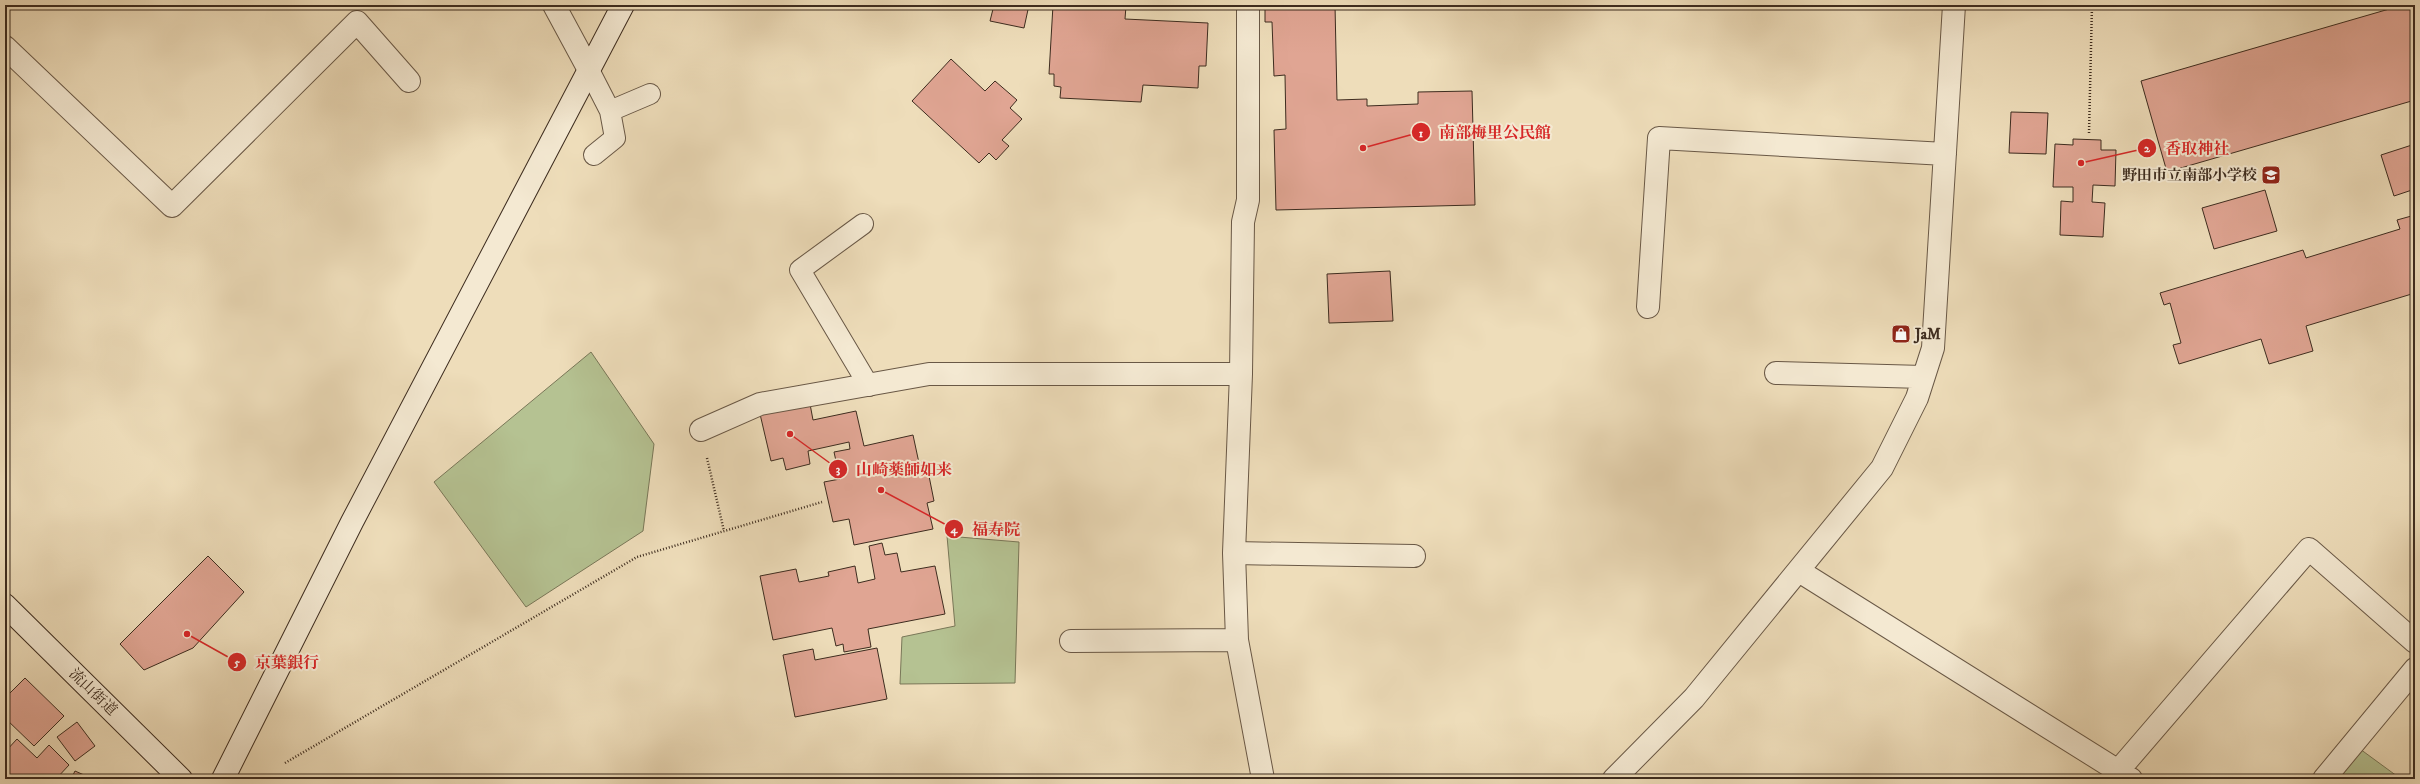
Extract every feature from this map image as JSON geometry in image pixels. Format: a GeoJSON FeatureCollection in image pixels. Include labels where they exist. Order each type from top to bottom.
{"type":"FeatureCollection","features":[{"type":"Feature","properties":{"kind":"street"},"geometry":{"type":"LineString","coordinates":[[554,5],[588,68]]}},
{"type":"Feature","properties":{"kind":"street"},"geometry":{"type":"LineString","coordinates":[[223,779],[352,522],[588,68],[623,5]]}},
{"type":"Feature","properties":{"kind":"street"},"geometry":{"type":"LineString","coordinates":[[1248,5],[1248,200],[1243,222],[1241,374],[1234,554],[1237,640],[1263,779]]}},
{"type":"Feature","properties":{"kind":"street"},"geometry":{"type":"LineString","coordinates":[[1614,779],[1694,698],[1882,468],[1916,398],[1933,348],[1954,5]]}},
{"type":"Feature","properties":{"kind":"street"},"geometry":{"type":"LineString","coordinates":[[5,47],[172,206],[356,22],[409,81]]}},
{"type":"Feature","properties":{"kind":"street"},"geometry":{"type":"LineString","coordinates":[[1648,307],[1659,138],[1945,154]]}},
{"type":"Feature","properties":{"kind":"street"},"geometry":{"type":"LineString","coordinates":[[1776,373],[1923,377]]}},
{"type":"Feature","properties":{"kind":"street"},"geometry":{"type":"LineString","coordinates":[[701,430],[760,404],[869,386],[929,374],[1241,374]]}},
{"type":"Feature","properties":{"kind":"street"},"geometry":{"type":"LineString","coordinates":[[1799,570],[2125,775],[2309,549],[2415,642]]}},
{"type":"Feature","properties":{"kind":"street"},"geometry":{"type":"LineString","coordinates":[[1234,554],[1414,556]]}},
{"type":"Feature","properties":{"kind":"street","name":"流山街道"},"geometry":{"type":"LineString","coordinates":[[5,605],[182,779]]}},
{"type":"Feature","properties":{"kind":"street"},"geometry":{"type":"LineString","coordinates":[[1071,641],[1237,640]]}},
{"type":"Feature","properties":{"kind":"street"},"geometry":{"type":"LineString","coordinates":[[2324,779],[2415,670]]}},
{"type":"Feature","properties":{"kind":"lane"},"geometry":{"type":"LineString","coordinates":[[588,68],[610,111],[615,138],[594,155]]}},
{"type":"Feature","properties":{"kind":"lane"},"geometry":{"type":"LineString","coordinates":[[610,111],[650,94]]}},
{"type":"Feature","properties":{"kind":"lane"},"geometry":{"type":"LineString","coordinates":[[863,224],[800,270],[869,386]]}},
{"type":"Feature","properties":{"kind":"path"},"geometry":{"type":"LineString","coordinates":[[2089,133],[2092,5]]}},
{"type":"Feature","properties":{"kind":"path"},"geometry":{"type":"LineString","coordinates":[[701,430],[724,531]]}},
{"type":"Feature","properties":{"kind":"path"},"geometry":{"type":"LineString","coordinates":[[285,763],[637,557],[822,502]]}},
{"type":"Feature","properties":{"kind":"green space"},"geometry":{"type":"Polygon","coordinates":[[[591,352],[654,444],[643,531],[526,607],[434,482],[591,352]]]}},
{"type":"Feature","properties":{"kind":"green space"},"geometry":{"type":"Polygon","coordinates":[[[947,536],[1019,542],[1015,683],[900,684],[902,637],[955,626],[947,536]]]}},
{"type":"Feature","properties":{"kind":"green space"},"geometry":{"type":"Polygon","coordinates":[[[2360,749],[2401,779],[2334,779],[2360,749]]]}},
{"type":"Feature","properties":{"kind":"building"},"geometry":{"type":"Polygon","coordinates":[[[978,5],[1029,5],[1024,28],[990,21],[993,9],[978,5]]]}},
{"type":"Feature","properties":{"kind":"building"},"geometry":{"type":"Polygon","coordinates":[[[1053,5],[1126,6],[1125,19],[1208,23],[1206,66],[1199,66],[1198,88],[1143,85],[1141,102],[1060,98],[1061,87],[1054,86],[1054,74],[1049,74],[1053,5]]]}},
{"type":"Feature","properties":{"kind":"building"},"geometry":{"type":"Polygon","coordinates":[[[1265,5],[1335,5],[1337,100],[1367,99],[1367,106],[1418,104],[1418,92],[1472,91],[1475,205],[1276,210],[1274,130],[1286,129],[1285,75],[1274,76],[1272,22],[1265,22],[1265,5]]]}},
{"type":"Feature","properties":{"kind":"building"},"geometry":{"type":"Polygon","coordinates":[[[2403,5],[2415,5],[2415,100],[2167,172],[2141,81],[2403,5]]]}},
{"type":"Feature","properties":{"kind":"building"},"geometry":{"type":"Polygon","coordinates":[[[951,59],[985,91],[995,81],[1017,100],[1010,108],[1022,119],[1002,140],[1009,146],[996,160],[989,153],[979,163],[912,101],[951,59]]]}},
{"type":"Feature","properties":{"kind":"building"},"geometry":{"type":"Polygon","coordinates":[[[2011,112],[2048,113],[2046,154],[2009,153],[2011,112]]]}},
{"type":"Feature","properties":{"kind":"building"},"geometry":{"type":"Polygon","coordinates":[[[2073,139],[2101,140],[2101,150],[2116,150],[2115,186],[2093,185],[2092,202],[2105,203],[2103,237],[2060,235],[2061,201],[2073,202],[2073,187],[2053,187],[2055,144],[2073,145],[2073,139]]]}},
{"type":"Feature","properties":{"kind":"building"},"geometry":{"type":"Polygon","coordinates":[[[2415,144],[2415,189],[2394,196],[2381,155],[2415,144]]]}},
{"type":"Feature","properties":{"kind":"building"},"geometry":{"type":"Polygon","coordinates":[[[2265,190],[2277,231],[2214,249],[2202,208],[2265,190]]]}},
{"type":"Feature","properties":{"kind":"building"},"geometry":{"type":"Polygon","coordinates":[[[2415,215],[2415,293],[2306,326],[2313,351],[2269,364],[2261,339],[2179,364],[2173,345],[2181,343],[2170,303],[2164,305],[2160,293],[2303,250],[2306,258],[2400,229],[2397,220],[2415,215]]]}},
{"type":"Feature","properties":{"kind":"building"},"geometry":{"type":"Polygon","coordinates":[[[1390,271],[1393,321],[1329,323],[1327,274],[1390,271]]]}},
{"type":"Feature","properties":{"kind":"building"},"geometry":{"type":"Polygon","coordinates":[[[810,404],[813,420],[856,411],[864,446],[913,435],[919,463],[926,461],[934,501],[927,503],[933,529],[854,545],[849,519],[833,522],[824,482],[840,479],[834,452],[850,449],[849,442],[808,451],[810,464],[786,470],[783,458],[771,461],[760,414],[810,404]]]}},
{"type":"Feature","properties":{"kind":"building"},"geometry":{"type":"Polygon","coordinates":[[[882,543],[885,555],[897,553],[901,572],[935,566],[945,614],[868,629],[871,647],[844,652],[843,644],[836,646],[832,628],[773,640],[760,576],[796,569],[799,582],[829,576],[828,572],[855,566],[858,583],[875,579],[869,546],[882,543]]]}},
{"type":"Feature","properties":{"kind":"building"},"geometry":{"type":"Polygon","coordinates":[[[208,556],[244,592],[193,648],[144,670],[120,644],[208,556]]]}},
{"type":"Feature","properties":{"kind":"building"},"geometry":{"type":"Polygon","coordinates":[[[877,648],[887,699],[795,717],[783,655],[813,649],[815,660],[877,648]]]}},
{"type":"Feature","properties":{"kind":"building"},"geometry":{"type":"Polygon","coordinates":[[[25,678],[64,716],[34,746],[5,718],[5,698],[25,678]]]}},
{"type":"Feature","properties":{"kind":"building"},"geometry":{"type":"Polygon","coordinates":[[[77,722],[95,746],[75,761],[57,737],[77,722]]]}},
{"type":"Feature","properties":{"kind":"building"},"geometry":{"type":"Polygon","coordinates":[[[17,739],[37,758],[49,745],[69,765],[56,779],[13,779],[5,771],[5,752],[17,739]]]}},
{"type":"Feature","properties":{"kind":"building"},"geometry":{"type":"Polygon","coordinates":[[[75,771],[93,779],[71,779],[75,771]]]}},
{"type":"Feature","properties":{"kind":"place","name":"南部梅里公民館"},"geometry":{"type":"Point","coordinates":[1363,148]}},
{"type":"Feature","properties":{"kind":"place","name":"香取神社"},"geometry":{"type":"Point","coordinates":[2081,163]}},
{"type":"Feature","properties":{"kind":"place","name":"野田市立南部小学校"},"geometry":{"type":"Point","coordinates":[2271,175]}},
{"type":"Feature","properties":{"kind":"place","name":"JaM"},"geometry":{"type":"Point","coordinates":[1901,334]}},
{"type":"Feature","properties":{"kind":"place","name":"山崎薬師如来"},"geometry":{"type":"Point","coordinates":[790,434]}},
{"type":"Feature","properties":{"kind":"place","name":"福寿院"},"geometry":{"type":"Point","coordinates":[881,490]}},
{"type":"Feature","properties":{"kind":"place","name":"京葉銀行"},"geometry":{"type":"Point","coordinates":[187,634]}}]}
